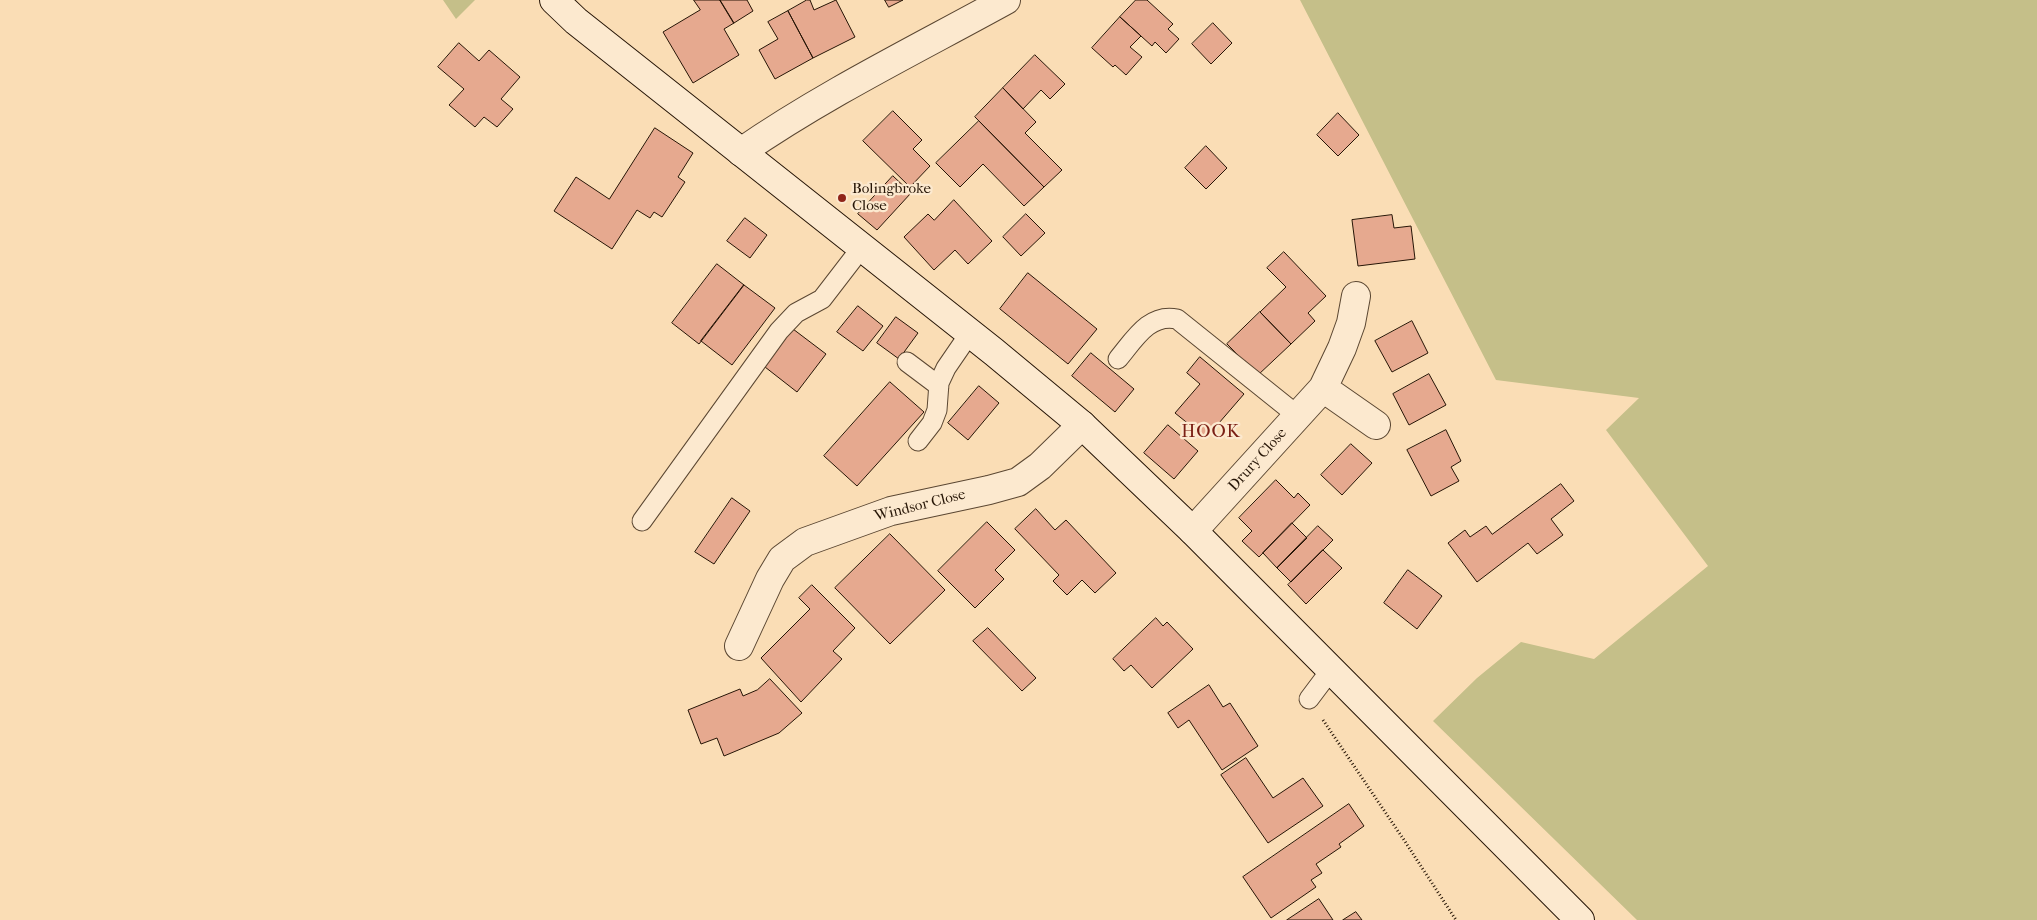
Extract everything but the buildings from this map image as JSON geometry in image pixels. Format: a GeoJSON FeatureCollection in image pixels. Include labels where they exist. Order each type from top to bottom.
{"type":"FeatureCollection","features":[{"type":"Feature","properties":{"kind":"street"},"geometry":{"type":"LineString","coordinates":[[554,0],[576,21],[970,333],[1082,425],[1192,531],[1580,920]]}},
{"type":"Feature","properties":{"kind":"street"},"geometry":{"type":"LineString","coordinates":[[740,152],[771,131],[881,67],[1006,0]]}},
{"type":"Feature","properties":{"kind":"street","name":"Drury Close"},"geometry":{"type":"LineString","coordinates":[[1192,531],[1322,388],[1342,348],[1351,323],[1356,296]]}},
{"type":"Feature","properties":{"kind":"street"},"geometry":{"type":"LineString","coordinates":[[1322,388],[1376,426]]}},
{"type":"Feature","properties":{"kind":"street","name":"Windsor Close"},"geometry":{"type":"LineString","coordinates":[[739,646],[770,578],[782,559],[805,542],[890,511],[1018,482],[1040,466],[1082,425]]}},
{"type":"Feature","properties":{"kind":"lane"},"geometry":{"type":"LineString","coordinates":[[642,521],[778,330],[796,313],[822,299],[862,247]]}},
{"type":"Feature","properties":{"kind":"lane"},"geometry":{"type":"LineString","coordinates":[[1118,359],[1150,323],[1163,319],[1177,319],[1298,416]]}},
{"type":"Feature","properties":{"kind":"lane"},"geometry":{"type":"LineString","coordinates":[[918,441],[932,422],[936,410],[939,386],[946,368],[970,333]]}},
{"type":"Feature","properties":{"kind":"lane"},"geometry":{"type":"LineString","coordinates":[[907,362],[939,386]]}},
{"type":"Feature","properties":{"kind":"lane"},"geometry":{"type":"LineString","coordinates":[[1309,699],[1330,670]]}},
{"type":"Feature","properties":{"kind":"path"},"geometry":{"type":"LineString","coordinates":[[1309,699],[1456,920]]}},
{"type":"Feature","properties":{"kind":"shaded area"},"geometry":{"type":"Polygon","coordinates":[[[443,0],[475,0],[456,19],[443,0]]]}},
{"type":"Feature","properties":{"kind":"shaded area"},"geometry":{"type":"Polygon","coordinates":[[[1300,0],[2037,0],[2037,920],[1637,920],[1433,721],[1477,678],[1521,642],[1594,659],[1708,566],[1606,430],[1639,398],[1496,380],[1300,0]]]}},
{"type":"Feature","properties":{"kind":"place","name":"Bolingbroke Close"},"geometry":{"type":"Point","coordinates":[842,198]}},
{"type":"Feature","properties":{"kind":"district","name":"HOOK"},"geometry":{"type":"Point","coordinates":[1211,433]}}]}
